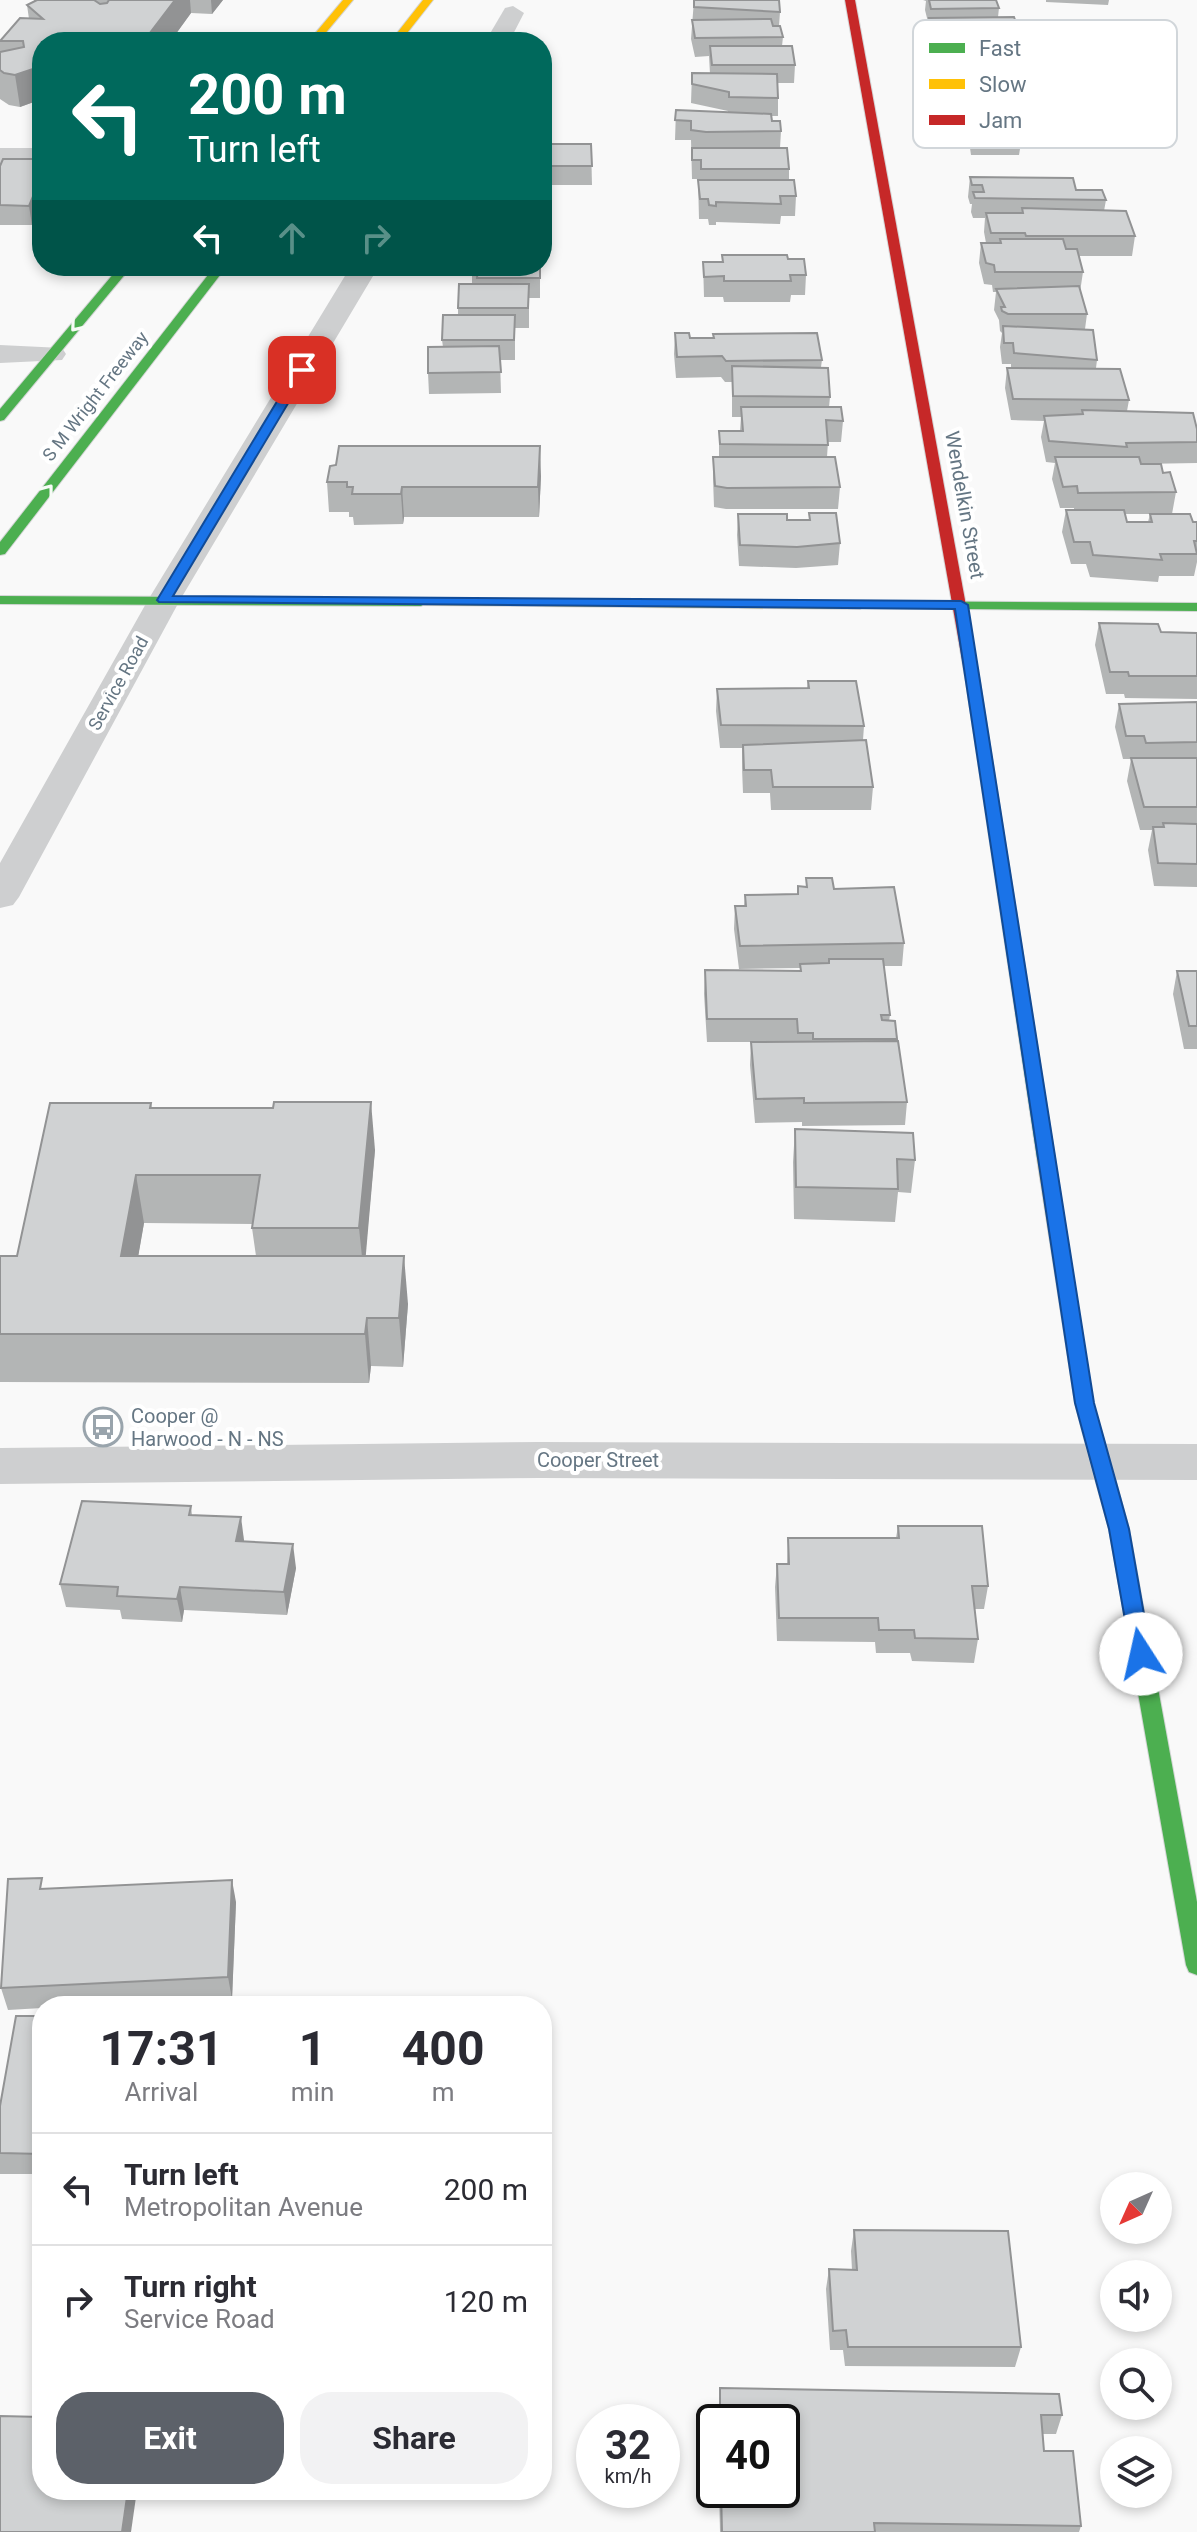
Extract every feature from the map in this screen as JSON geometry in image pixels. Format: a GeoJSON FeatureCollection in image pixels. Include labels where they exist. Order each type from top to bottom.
{"type":"FeatureCollection","features":[{"type":"Feature","properties":{"kind":"street"},"geometry":{"type":"LineString","coordinates":[[321,32],[348,0]]}},
{"type":"Feature","properties":{"kind":"street"},"geometry":{"type":"LineString","coordinates":[[403,32],[428,0]]}},
{"type":"Feature","properties":{"kind":"street","name":"Wendelkin Street"},"geometry":{"type":"LineString","coordinates":[[850,0],[961,605],[1084,1403],[1103,1462],[1119,1529],[1197,1965]]}},
{"type":"Feature","properties":{"kind":"street"},"geometry":{"type":"LineString","coordinates":[[503,32],[513,13]]}},
{"type":"Feature","properties":{"kind":"street"},"geometry":{"type":"LineString","coordinates":[[0,156],[32,156]]}},
{"type":"Feature","properties":{"kind":"street"},"geometry":{"type":"LineString","coordinates":[[0,417],[118,276]]}},
{"type":"Feature","properties":{"kind":"street","name":"S M Wright Freeway"},"geometry":{"type":"LineString","coordinates":[[0,551],[213,276]]}},
{"type":"Feature","properties":{"kind":"street","name":"Service Road"},"geometry":{"type":"LineString","coordinates":[[0,897],[164,600],[359,276]]}},
{"type":"Feature","properties":{"kind":"street"},"geometry":{"type":"LineString","coordinates":[[0,354],[52,354]]}},
{"type":"Feature","properties":{"kind":"street"},"geometry":{"type":"LineString","coordinates":[[0,600],[1197,607]]}},
{"type":"Feature","properties":{"kind":"street","name":"Cooper Street"},"geometry":{"type":"LineString","coordinates":[[0,1466],[539,1460],[1197,1462]]}},
{"type":"Feature","properties":{"kind":"building"},"geometry":{"type":"Polygon","coordinates":[[[37,0],[94,0],[100,4],[109,0],[175,0],[151,32],[32,32],[32,69],[15,75],[4,73],[0,70],[0,52],[24,47],[23,41],[0,41],[20,18],[43,19],[27,5],[37,0]]]}},
{"type":"Feature","properties":{"kind":"building"},"geometry":{"type":"Polygon","coordinates":[[[694,0],[779,0],[780,12],[694,7],[694,0]]]}},
{"type":"Feature","properties":{"kind":"building"},"geometry":{"type":"Polygon","coordinates":[[[929,0],[996,0],[999,8],[931,9],[929,0]]]}},
{"type":"Feature","properties":{"kind":"building"},"geometry":{"type":"Polygon","coordinates":[[[1014,17],[1015,20],[930,20],[1014,17]]]}},
{"type":"Feature","properties":{"kind":"building"},"geometry":{"type":"Polygon","coordinates":[[[771,19],[773,26],[780,26],[783,37],[695,38],[692,20],[771,19]]]}},
{"type":"Feature","properties":{"kind":"building"},"geometry":{"type":"Polygon","coordinates":[[[710,46],[792,46],[795,65],[712,65],[710,46]]]}},
{"type":"Feature","properties":{"kind":"building"},"geometry":{"type":"Polygon","coordinates":[[[692,73],[777,74],[778,98],[729,97],[729,92],[692,84],[692,73]]]}},
{"type":"Feature","properties":{"kind":"building"},"geometry":{"type":"Polygon","coordinates":[[[676,110],[771,114],[772,121],[780,121],[781,131],[691,130],[691,121],[675,120],[676,110]]]}},
{"type":"Feature","properties":{"kind":"building"},"geometry":{"type":"Polygon","coordinates":[[[552,144],[591,144],[592,166],[552,166],[552,144]]]}},
{"type":"Feature","properties":{"kind":"building"},"geometry":{"type":"Polygon","coordinates":[[[692,148],[787,148],[789,169],[701,169],[701,160],[692,160],[692,148]]]}},
{"type":"Feature","properties":{"kind":"building"},"geometry":{"type":"Polygon","coordinates":[[[3,159],[32,159],[32,199],[29,206],[0,205],[0,166],[3,159]]]}},
{"type":"Feature","properties":{"kind":"building"},"geometry":{"type":"Polygon","coordinates":[[[970,177],[1073,178],[1076,190],[1102,190],[1106,200],[975,198],[973,192],[984,192],[982,185],[972,185],[970,177]]]}},
{"type":"Feature","properties":{"kind":"building"},"geometry":{"type":"Polygon","coordinates":[[[698,180],[794,180],[796,196],[780,196],[781,204],[716,202],[716,206],[709,205],[708,199],[700,199],[698,180]]]}},
{"type":"Feature","properties":{"kind":"building"},"geometry":{"type":"Polygon","coordinates":[[[1022,208],[1126,211],[1135,236],[991,233],[986,213],[1023,213],[1022,208]]]}},
{"type":"Feature","properties":{"kind":"building"},"geometry":{"type":"Polygon","coordinates":[[[1000,239],[1063,239],[1066,249],[1077,249],[1083,272],[995,272],[994,265],[986,263],[981,243],[1001,243],[1000,239]]]}},
{"type":"Feature","properties":{"kind":"building"},"geometry":{"type":"Polygon","coordinates":[[[722,255],[787,255],[788,259],[804,259],[806,275],[790,275],[791,281],[724,281],[724,276],[704,277],[703,262],[723,262],[722,255]]]}},
{"type":"Feature","properties":{"kind":"building"},"geometry":{"type":"Polygon","coordinates":[[[477,276],[540,276],[540,278],[477,276]]]}},
{"type":"Feature","properties":{"kind":"building"},"geometry":{"type":"Polygon","coordinates":[[[459,284],[529,284],[528,308],[458,308],[459,284]]]}},
{"type":"Feature","properties":{"kind":"building"},"geometry":{"type":"Polygon","coordinates":[[[1079,286],[1087,314],[1008,314],[1002,311],[1001,307],[1005,307],[996,289],[1079,286]]]}},
{"type":"Feature","properties":{"kind":"building"},"geometry":{"type":"Polygon","coordinates":[[[443,315],[515,315],[514,340],[442,340],[443,315]]]}},
{"type":"Feature","properties":{"kind":"building"},"geometry":{"type":"Polygon","coordinates":[[[1003,326],[1093,330],[1097,360],[1014,353],[1013,343],[1004,343],[1003,326]]]}},
{"type":"Feature","properties":{"kind":"building"},"geometry":{"type":"Polygon","coordinates":[[[675,333],[689,333],[690,338],[714,338],[713,334],[817,333],[822,360],[726,361],[722,356],[677,357],[675,333]]]}},
{"type":"Feature","properties":{"kind":"building"},"geometry":{"type":"Polygon","coordinates":[[[499,346],[501,372],[428,373],[428,347],[499,346]]]}},
{"type":"Feature","properties":{"kind":"building"},"geometry":{"type":"Polygon","coordinates":[[[732,366],[828,368],[830,397],[733,396],[732,366]]]}},
{"type":"Feature","properties":{"kind":"building"},"geometry":{"type":"Polygon","coordinates":[[[1007,368],[1120,369],[1129,400],[1013,399],[1007,368]]]}},
{"type":"Feature","properties":{"kind":"building"},"geometry":{"type":"Polygon","coordinates":[[[741,407],[841,407],[843,421],[826,420],[828,445],[720,444],[719,431],[743,431],[741,407]]]}},
{"type":"Feature","properties":{"kind":"building"},"geometry":{"type":"Polygon","coordinates":[[[1082,410],[1193,413],[1197,442],[1126,443],[1127,447],[1049,441],[1044,416],[1083,414],[1082,410]]]}},
{"type":"Feature","properties":{"kind":"building"},"geometry":{"type":"Polygon","coordinates":[[[339,446],[540,446],[538,487],[402,487],[401,494],[352,494],[353,487],[347,487],[347,482],[327,482],[330,466],[336,465],[339,446]]]}},
{"type":"Feature","properties":{"kind":"building"},"geometry":{"type":"Polygon","coordinates":[[[713,457],[835,457],[840,487],[715,486],[713,457]]]}},
{"type":"Feature","properties":{"kind":"building"},"geometry":{"type":"Polygon","coordinates":[[[1055,457],[1139,457],[1141,464],[1161,464],[1163,473],[1170,472],[1176,492],[1078,493],[1077,486],[1063,487],[1055,457]]]}},
{"type":"Feature","properties":{"kind":"building"},"geometry":{"type":"Polygon","coordinates":[[[1066,510],[1124,510],[1127,522],[1152,522],[1150,514],[1190,514],[1193,522],[1197,522],[1197,541],[1194,541],[1197,554],[1160,554],[1162,560],[1093,555],[1090,542],[1074,542],[1066,510]]]}},
{"type":"Feature","properties":{"kind":"building"},"geometry":{"type":"Polygon","coordinates":[[[809,513],[836,513],[840,543],[797,547],[740,545],[738,514],[787,514],[787,520],[810,520],[809,513]]]}},
{"type":"Feature","properties":{"kind":"building"},"geometry":{"type":"Polygon","coordinates":[[[1099,623],[1158,624],[1161,632],[1197,633],[1197,676],[1129,676],[1128,672],[1110,672],[1099,623]]]}},
{"type":"Feature","properties":{"kind":"building"},"geometry":{"type":"Polygon","coordinates":[[[808,681],[856,681],[864,726],[721,725],[717,689],[809,688],[808,681]]]}},
{"type":"Feature","properties":{"kind":"building"},"geometry":{"type":"Polygon","coordinates":[[[1197,702],[1197,742],[1146,743],[1144,736],[1126,736],[1119,704],[1197,702]]]}},
{"type":"Feature","properties":{"kind":"building"},"geometry":{"type":"Polygon","coordinates":[[[866,740],[873,787],[773,787],[771,770],[744,770],[743,745],[866,740]]]}},
{"type":"Feature","properties":{"kind":"building"},"geometry":{"type":"Polygon","coordinates":[[[1131,758],[1197,758],[1197,807],[1144,807],[1131,758]]]}},
{"type":"Feature","properties":{"kind":"building"},"geometry":{"type":"Polygon","coordinates":[[[1163,823],[1197,824],[1197,864],[1158,863],[1153,827],[1164,827],[1163,823]]]}},
{"type":"Feature","properties":{"kind":"building"},"geometry":{"type":"Polygon","coordinates":[[[806,878],[832,878],[834,889],[894,887],[904,943],[740,946],[735,906],[746,906],[745,895],[798,894],[798,886],[807,887],[806,878]]]}},
{"type":"Feature","properties":{"kind":"building"},"geometry":{"type":"Polygon","coordinates":[[[829,959],[883,959],[890,1015],[881,1015],[882,1020],[895,1021],[897,1039],[813,1039],[813,1033],[798,1033],[797,1019],[707,1019],[705,970],[801,971],[800,964],[829,963],[829,959]]]}},
{"type":"Feature","properties":{"kind":"building"},"geometry":{"type":"Polygon","coordinates":[[[1177,971],[1197,971],[1197,1026],[1189,1026],[1177,971]]]}},
{"type":"Feature","properties":{"kind":"building"},"geometry":{"type":"Polygon","coordinates":[[[898,1041],[907,1102],[804,1103],[804,1098],[756,1099],[751,1042],[898,1041]]]}},
{"type":"Feature","properties":{"kind":"building"},"geometry":{"type":"Polygon","coordinates":[[[274,1102],[371,1102],[359,1228],[252,1228],[260,1175],[136,1175],[121,1256],[404,1256],[399,1318],[367,1318],[365,1334],[0,1334],[0,1256],[17,1256],[50,1103],[151,1103],[150,1108],[273,1108],[274,1102]]]}},
{"type":"Feature","properties":{"kind":"building"},"geometry":{"type":"Polygon","coordinates":[[[795,1129],[913,1133],[915,1160],[897,1159],[898,1189],[796,1187],[795,1129]]]}},
{"type":"Feature","properties":{"kind":"building"},"geometry":{"type":"Polygon","coordinates":[[[82,1501],[191,1506],[189,1515],[241,1517],[236,1541],[293,1544],[284,1592],[180,1587],[177,1599],[117,1596],[118,1587],[60,1584],[82,1501]]]}},
{"type":"Feature","properties":{"kind":"building"},"geometry":{"type":"Polygon","coordinates":[[[898,1526],[982,1526],[988,1586],[972,1586],[978,1639],[915,1638],[914,1630],[879,1630],[878,1618],[779,1618],[777,1564],[789,1564],[788,1538],[899,1538],[898,1526]]]}},
{"type":"Feature","properties":{"kind":"building"},"geometry":{"type":"Polygon","coordinates":[[[42,1878],[40,1889],[232,1880],[228,1977],[1,1988],[8,1879],[42,1878]]]}},
{"type":"Feature","properties":{"kind":"building"},"geometry":{"type":"Polygon","coordinates":[[[16,2016],[32,2016],[32,2154],[0,2153],[0,2106],[16,2016]]]}},
{"type":"Feature","properties":{"kind":"building"},"geometry":{"type":"Polygon","coordinates":[[[854,2230],[1008,2231],[1021,2347],[848,2347],[846,2330],[833,2331],[829,2269],[857,2270],[854,2230]]]}},
{"type":"Feature","properties":{"kind":"building"},"geometry":{"type":"Polygon","coordinates":[[[720,2388],[1059,2394],[1062,2415],[1041,2415],[1044,2451],[1073,2451],[1081,2526],[874,2523],[875,2532],[722,2532],[721,2508],[800,2508],[800,2404],[720,2404],[720,2388]]]}},
{"type":"Feature","properties":{"kind":"building"},"geometry":{"type":"Polygon","coordinates":[[[0,2416],[32,2417],[32,2500],[127,2500],[122,2532],[0,2532],[0,2416]]]}},
{"type":"Feature","properties":{"kind":"traffic: fast"},"geometry":{"type":"LineString","coordinates":[[0,417],[118,276]]}},
{"type":"Feature","properties":{"kind":"traffic: fast"},"geometry":{"type":"LineString","coordinates":[[0,551],[213,276]]}},
{"type":"Feature","properties":{"kind":"traffic: fast"},"geometry":{"type":"LineString","coordinates":[[0,600],[421,602]]}},
{"type":"Feature","properties":{"kind":"traffic: fast"},"geometry":{"type":"LineString","coordinates":[[860,605],[1197,607]]}},
{"type":"Feature","properties":{"kind":"traffic: fast"},"geometry":{"type":"LineString","coordinates":[[973,682],[1046,1158]]}},
{"type":"Feature","properties":{"kind":"traffic: fast"},"geometry":{"type":"LineString","coordinates":[[1099,1457],[1119,1529],[1197,1965]]}},
{"type":"Feature","properties":{"kind":"traffic: slow"},"geometry":{"type":"LineString","coordinates":[[321,32],[348,0]]}},
{"type":"Feature","properties":{"kind":"traffic: slow"},"geometry":{"type":"LineString","coordinates":[[403,32],[428,0]]}},
{"type":"Feature","properties":{"kind":"traffic: slow"},"geometry":{"type":"LineString","coordinates":[[421,602],[860,605]]}},
{"type":"Feature","properties":{"kind":"traffic: slow"},"geometry":{"type":"LineString","coordinates":[[1046,1158],[1084,1403],[1099,1457]]}},
{"type":"Feature","properties":{"kind":"traffic: jam"},"geometry":{"type":"LineString","coordinates":[[850,0],[973,682]]}},
{"type":"Feature","properties":{"kind":"place","name":"Cooper @ Harwood - N - NS"},"geometry":{"type":"Point","coordinates":[103,1427]}},
{"type":"Feature","properties":{"kind":"route"},"geometry":{"type":"LineString","coordinates":[[302,370],[164,600],[961,605],[1084,1403],[1103,1462],[1119,1529],[1141,1654]]}}]}
